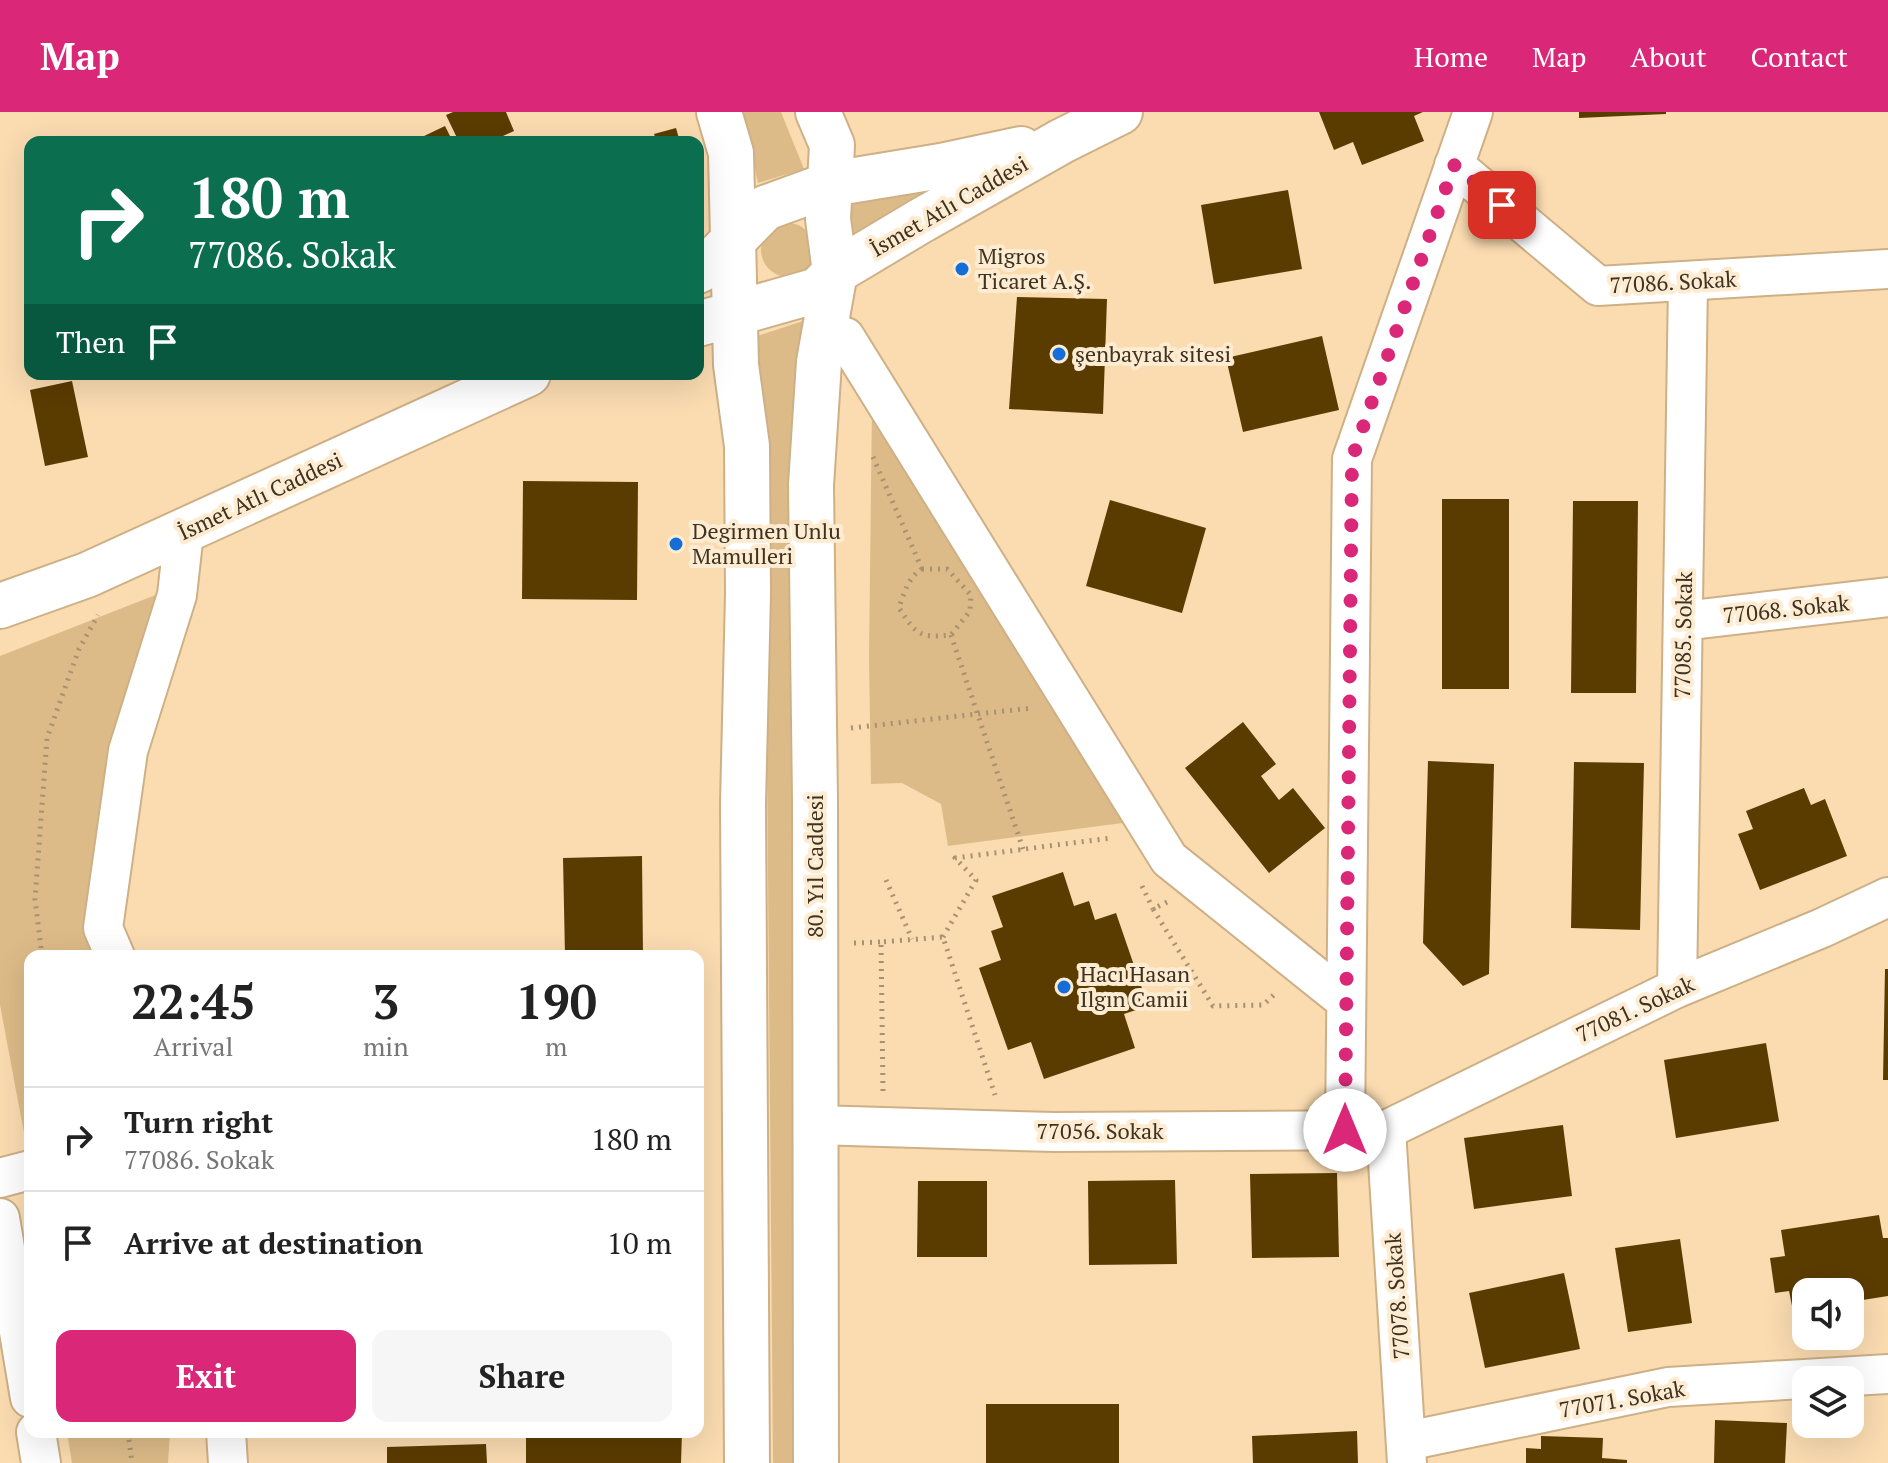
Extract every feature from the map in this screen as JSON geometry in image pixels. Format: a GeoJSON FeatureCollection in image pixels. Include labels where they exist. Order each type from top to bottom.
{"type":"FeatureCollection","features":[{"type":"Feature","properties":{"kind":"main road"},"geometry":{"type":"LineString","coordinates":[[719,112],[731,153],[734,241],[717,319],[736,365],[747,461],[743,850],[747,1463]]}},
{"type":"Feature","properties":{"kind":"main road"},"geometry":{"type":"LineString","coordinates":[[818,112],[832,145],[831,184]]}},
{"type":"Feature","properties":{"kind":"main road","name":"İsmet Atlı Caddesi"},"geometry":{"type":"LineString","coordinates":[[717,319],[818,290],[835,272],[1062,141],[1120,112]]}},
{"type":"Feature","properties":{"kind":"main road","name":"İsmet Atlı Caddesi"},"geometry":{"type":"LineString","coordinates":[[734,241],[765,208],[831,184],[941,166],[1062,141]]}},
{"type":"Feature","properties":{"kind":"main road","name":"80. Yıl Caddesi"},"geometry":{"type":"LineString","coordinates":[[816,1463],[811,485],[823,332],[835,272],[828,219],[831,184]]}},
{"type":"Feature","properties":{"kind":"main road"},"geometry":{"type":"LineString","coordinates":[[704,268],[734,241]]}},
{"type":"Feature","properties":{"kind":"main road","name":"İsmet Atlı Caddesi"},"geometry":{"type":"LineString","coordinates":[[0,606],[87,575],[511,380]]}},
{"type":"Feature","properties":{"kind":"street"},"geometry":{"type":"LineString","coordinates":[[1345,1130],[1352,459],[1473,112]]}},
{"type":"Feature","properties":{"kind":"street","name":"77086. Sokak"},"geometry":{"type":"LineString","coordinates":[[1454,165],[1598,286],[1888,269]]}},
{"type":"Feature","properties":{"kind":"street","name":"77085. Sokak"},"geometry":{"type":"LineString","coordinates":[[1677,988],[1688,282]]}},
{"type":"Feature","properties":{"kind":"street"},"geometry":{"type":"LineString","coordinates":[[823,332],[845,337],[1169,859],[1346,1001]]}},
{"type":"Feature","properties":{"kind":"street"},"geometry":{"type":"LineString","coordinates":[[112,950],[103,928],[128,751],[177,595],[184,532]]}},
{"type":"Feature","properties":{"kind":"street","name":"77068. Sokak"},"geometry":{"type":"LineString","coordinates":[[1683,621],[1888,597]]}},
{"type":"Feature","properties":{"kind":"street","name":"77081. Sokak"},"geometry":{"type":"LineString","coordinates":[[1386,1130],[1677,988],[1888,897]]}},
{"type":"Feature","properties":{"kind":"street","name":"77056. Sokak"},"geometry":{"type":"LineString","coordinates":[[815,1125],[1054,1132],[1386,1130]]}},
{"type":"Feature","properties":{"kind":"street","name":"77078. Sokak"},"geometry":{"type":"LineString","coordinates":[[1386,1130],[1407,1452]]}},
{"type":"Feature","properties":{"kind":"street"},"geometry":{"type":"LineString","coordinates":[[0,1178],[24,1172]]}},
{"type":"Feature","properties":{"kind":"street"},"geometry":{"type":"LineString","coordinates":[[1,1226],[24,1362]]}},
{"type":"Feature","properties":{"kind":"street","name":"77071. Sokak"},"geometry":{"type":"LineString","coordinates":[[1407,1452],[1668,1387],[1888,1374]]}},
{"type":"Feature","properties":{"kind":"street"},"geometry":{"type":"LineString","coordinates":[[37,1438],[41,1463]]}},
{"type":"Feature","properties":{"kind":"street"},"geometry":{"type":"LineString","coordinates":[[226,1438],[228,1463]]}},
{"type":"Feature","properties":{"kind":"path"},"geometry":{"type":"LineString","coordinates":[[871,454],[922,569]]}},
{"type":"Feature","properties":{"kind":"path"},"geometry":{"type":"LineString","coordinates":[[922,569],[947,569],[971,595],[970,611],[951,635],[925,637],[915,631],[899,608],[903,594],[916,572],[922,569]]}},
{"type":"Feature","properties":{"kind":"path"},"geometry":{"type":"LineString","coordinates":[[41,950],[35,899],[47,738],[79,649],[103,605],[87,575]]}},
{"type":"Feature","properties":{"kind":"path"},"geometry":{"type":"LineString","coordinates":[[951,635],[1023,849]]}},
{"type":"Feature","properties":{"kind":"path"},"geometry":{"type":"LineString","coordinates":[[835,730],[997,711],[1073,706]]}},
{"type":"Feature","properties":{"kind":"path"},"geometry":{"type":"LineString","coordinates":[[995,1096],[943,937],[976,880],[955,858],[1111,837],[1119,849]]}},
{"type":"Feature","properties":{"kind":"path"},"geometry":{"type":"LineString","coordinates":[[886,880],[912,939]]}},
{"type":"Feature","properties":{"kind":"path"},"geometry":{"type":"LineString","coordinates":[[1141,884],[1213,1006],[1263,1005],[1283,987]]}},
{"type":"Feature","properties":{"kind":"path"},"geometry":{"type":"LineString","coordinates":[[1153,909],[1178,896]]}},
{"type":"Feature","properties":{"kind":"path"},"geometry":{"type":"LineString","coordinates":[[862,942],[943,937]]}},
{"type":"Feature","properties":{"kind":"path"},"geometry":{"type":"LineString","coordinates":[[881,942],[884,1100]]}},
{"type":"Feature","properties":{"kind":"path"},"geometry":{"type":"LineString","coordinates":[[979,1097],[1009,1096]]}},
{"type":"Feature","properties":{"kind":"path"},"geometry":{"type":"LineString","coordinates":[[129,1438],[132,1463]]}},
{"type":"Feature","properties":{"kind":"shaded area"},"geometry":{"type":"Polygon","coordinates":[[[743,112],[781,112],[804,169],[758,183],[743,112]]]}},
{"type":"Feature","properties":{"kind":"shaded area"},"geometry":{"type":"Polygon","coordinates":[[[978,169],[854,243],[842,205],[978,169]]]}},
{"type":"Feature","properties":{"kind":"shaded area"},"geometry":{"type":"Polygon","coordinates":[[[788,223],[807,231],[815,250],[807,269],[788,277],[769,269],[761,250],[769,231],[788,223]]]}},
{"type":"Feature","properties":{"kind":"shaded area"},"geometry":{"type":"Polygon","coordinates":[[[803,321],[788,519],[793,936],[793,1463],[773,1463],[765,521],[751,338],[803,321]]]}},
{"type":"Feature","properties":{"kind":"shaded area"},"geometry":{"type":"Polygon","coordinates":[[[872,403],[1130,822],[948,846],[941,804],[902,783],[871,784],[872,403]]]}},
{"type":"Feature","properties":{"kind":"shaded area"},"geometry":{"type":"Polygon","coordinates":[[[158,594],[100,950],[24,950],[24,1133],[0,1005],[0,656],[158,594]]]}},
{"type":"Feature","properties":{"kind":"shaded area"},"geometry":{"type":"Polygon","coordinates":[[[68,1438],[170,1438],[168,1463],[72,1463],[68,1438]]]}},
{"type":"Feature","properties":{"kind":"building"},"geometry":{"type":"Polygon","coordinates":[[[453,112],[506,112],[514,131],[503,136],[456,136],[446,115],[453,112]]]}},
{"type":"Feature","properties":{"kind":"building"},"geometry":{"type":"Polygon","coordinates":[[[1319,112],[1423,112],[1414,116],[1424,141],[1362,165],[1353,142],[1334,150],[1319,112]]]}},
{"type":"Feature","properties":{"kind":"building"},"geometry":{"type":"Polygon","coordinates":[[[1579,112],[1666,112],[1666,114],[1579,118],[1579,112]]]}},
{"type":"Feature","properties":{"kind":"building"},"geometry":{"type":"Polygon","coordinates":[[[445,126],[450,136],[424,136],[445,126]]]}},
{"type":"Feature","properties":{"kind":"building"},"geometry":{"type":"Polygon","coordinates":[[[676,128],[678,136],[655,136],[676,128]]]}},
{"type":"Feature","properties":{"kind":"building"},"geometry":{"type":"Polygon","coordinates":[[[1288,190],[1302,269],[1214,284],[1201,205],[1288,190]]]}},
{"type":"Feature","properties":{"kind":"building","name":"şenbayrak sitesi"},"geometry":{"type":"Polygon","coordinates":[[[1017,297],[1107,299],[1103,414],[1009,409],[1017,297]]]}},
{"type":"Feature","properties":{"kind":"building"},"geometry":{"type":"Polygon","coordinates":[[[1322,336],[1339,410],[1243,432],[1226,358],[1322,336]]]}},
{"type":"Feature","properties":{"kind":"building"},"geometry":{"type":"Polygon","coordinates":[[[72,381],[88,457],[45,466],[30,390],[72,381]]]}},
{"type":"Feature","properties":{"kind":"building"},"geometry":{"type":"Polygon","coordinates":[[[523,481],[638,482],[637,600],[522,599],[523,481]]]}},
{"type":"Feature","properties":{"kind":"building"},"geometry":{"type":"Polygon","coordinates":[[[1442,499],[1509,499],[1509,689],[1442,689],[1442,499]]]}},
{"type":"Feature","properties":{"kind":"building"},"geometry":{"type":"Polygon","coordinates":[[[1110,500],[1206,528],[1182,613],[1086,586],[1110,500]]]}},
{"type":"Feature","properties":{"kind":"building"},"geometry":{"type":"Polygon","coordinates":[[[1573,501],[1638,501],[1636,693],[1571,693],[1573,501]]]}},
{"type":"Feature","properties":{"kind":"building"},"geometry":{"type":"Polygon","coordinates":[[[1243,722],[1276,764],[1261,776],[1279,800],[1293,788],[1325,828],[1269,873],[1185,768],[1243,722]]]}},
{"type":"Feature","properties":{"kind":"building"},"geometry":{"type":"Polygon","coordinates":[[[1428,761],[1494,764],[1489,974],[1463,986],[1423,943],[1428,761]]]}},
{"type":"Feature","properties":{"kind":"building"},"geometry":{"type":"Polygon","coordinates":[[[1574,762],[1644,763],[1640,930],[1571,928],[1574,762]]]}},
{"type":"Feature","properties":{"kind":"building"},"geometry":{"type":"Polygon","coordinates":[[[1804,788],[1811,805],[1825,799],[1847,856],[1760,890],[1738,834],[1753,829],[1746,811],[1804,788]]]}},
{"type":"Feature","properties":{"kind":"building"},"geometry":{"type":"Polygon","coordinates":[[[642,856],[643,950],[565,950],[563,858],[642,856]]]}},
{"type":"Feature","properties":{"kind":"building","name":"Hacı Hasan Ilgın Camii"},"geometry":{"type":"Polygon","coordinates":[[[1063,872],[1074,906],[1089,901],[1095,920],[1116,913],[1148,1006],[1124,1014],[1135,1048],[1044,1079],[1031,1042],[1008,1050],[979,968],[1001,960],[991,931],[1003,927],[992,896],[1063,872]]]}},
{"type":"Feature","properties":{"kind":"building"},"geometry":{"type":"Polygon","coordinates":[[[1885,969],[1888,969],[1888,1080],[1883,1080],[1885,969]]]}},
{"type":"Feature","properties":{"kind":"building"},"geometry":{"type":"Polygon","coordinates":[[[1766,1043],[1779,1121],[1676,1138],[1664,1060],[1766,1043]]]}},
{"type":"Feature","properties":{"kind":"building"},"geometry":{"type":"Polygon","coordinates":[[[1563,1125],[1572,1196],[1474,1209],[1464,1138],[1563,1125]]]}},
{"type":"Feature","properties":{"kind":"building"},"geometry":{"type":"Polygon","coordinates":[[[1337,1173],[1339,1257],[1252,1258],[1250,1174],[1337,1173]]]}},
{"type":"Feature","properties":{"kind":"building"},"geometry":{"type":"Polygon","coordinates":[[[1175,1180],[1177,1264],[1089,1265],[1088,1181],[1175,1180]]]}},
{"type":"Feature","properties":{"kind":"building"},"geometry":{"type":"Polygon","coordinates":[[[918,1181],[987,1181],[987,1257],[917,1257],[918,1181]]]}},
{"type":"Feature","properties":{"kind":"building"},"geometry":{"type":"Polygon","coordinates":[[[1879,1215],[1883,1238],[1888,1238],[1888,1296],[1864,1300],[1864,1278],[1792,1278],[1792,1306],[1789,1291],[1775,1293],[1770,1258],[1785,1256],[1781,1230],[1879,1215]]]}},
{"type":"Feature","properties":{"kind":"building"},"geometry":{"type":"Polygon","coordinates":[[[1680,1239],[1692,1323],[1628,1332],[1615,1248],[1680,1239]]]}},
{"type":"Feature","properties":{"kind":"building"},"geometry":{"type":"Polygon","coordinates":[[[1564,1273],[1580,1349],[1485,1368],[1469,1293],[1564,1273]]]}},
{"type":"Feature","properties":{"kind":"building"},"geometry":{"type":"Polygon","coordinates":[[[986,1404],[1119,1404],[1119,1463],[986,1463],[986,1404]]]}},
{"type":"Feature","properties":{"kind":"building"},"geometry":{"type":"Polygon","coordinates":[[[1715,1420],[1787,1423],[1785,1463],[1714,1463],[1715,1420]]]}},
{"type":"Feature","properties":{"kind":"building"},"geometry":{"type":"Polygon","coordinates":[[[1357,1431],[1358,1463],[1253,1463],[1252,1436],[1357,1431]]]}},
{"type":"Feature","properties":{"kind":"building"},"geometry":{"type":"Polygon","coordinates":[[[1541,1436],[1603,1438],[1602,1458],[1627,1460],[1627,1463],[1526,1463],[1526,1448],[1541,1449],[1541,1436]]]}},
{"type":"Feature","properties":{"kind":"building"},"geometry":{"type":"Polygon","coordinates":[[[526,1438],[682,1438],[681,1463],[526,1463],[526,1438]]]}},
{"type":"Feature","properties":{"kind":"building"},"geometry":{"type":"Polygon","coordinates":[[[486,1444],[487,1463],[387,1463],[387,1447],[486,1444]]]}},
{"type":"Feature","properties":{"kind":"place","name":"Migros Ticaret A.Ş."},"geometry":{"type":"Point","coordinates":[962,269]}},
{"type":"Feature","properties":{"kind":"place","name":"şenbayrak sitesi"},"geometry":{"type":"Point","coordinates":[1059,354]}},
{"type":"Feature","properties":{"kind":"place","name":"Degirmen Unlu Mamulleri"},"geometry":{"type":"Point","coordinates":[676,544]}},
{"type":"Feature","properties":{"kind":"place","name":"Hacı Hasan Ilgın Camii"},"geometry":{"type":"Point","coordinates":[1064,987]}},
{"type":"Feature","properties":{"kind":"route"},"geometry":{"type":"LineString","coordinates":[[1345,1130],[1352,459],[1454,165],[1502,205]]}}]}
